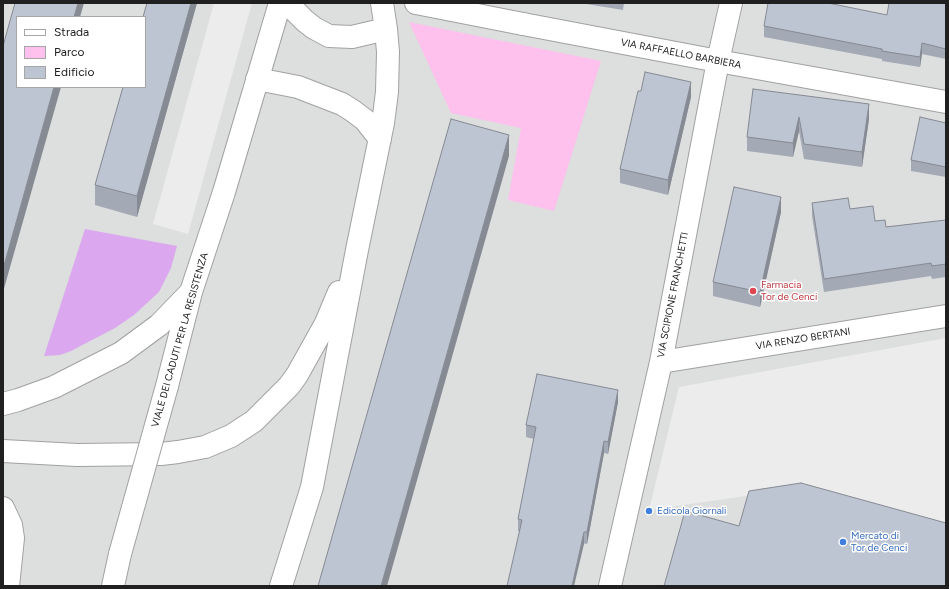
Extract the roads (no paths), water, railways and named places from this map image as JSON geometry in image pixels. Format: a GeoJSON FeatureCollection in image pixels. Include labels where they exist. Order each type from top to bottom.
{"type":"FeatureCollection","features":[{"type":"Feature","properties":{"kind":"street","name":"VIALE DEI CADUTI PER LA RESISTENZA"},"geometry":{"type":"LineString","coordinates":[[113,586],[120,554],[167,386],[191,292],[224,192],[280,3]]}},
{"type":"Feature","properties":{"kind":"street"},"geometry":{"type":"LineString","coordinates":[[287,3],[305,21],[329,36],[352,37],[386,29]]}},
{"type":"Feature","properties":{"kind":"street"},"geometry":{"type":"LineString","coordinates":[[281,586],[312,487],[357,250],[380,139],[387,92],[388,58],[382,3]]}},
{"type":"Feature","properties":{"kind":"street","name":"VIA RAFFAELLO BARBIERA"},"geometry":{"type":"LineString","coordinates":[[416,3],[718,61],[946,102]]}},
{"type":"Feature","properties":{"kind":"street","name":"VIA SCIPIONE FRANCHETTI"},"geometry":{"type":"LineString","coordinates":[[610,586],[661,362],[718,61],[731,3]]}},
{"type":"Feature","properties":{"kind":"street"},"geometry":{"type":"LineString","coordinates":[[257,79],[298,87],[342,104],[353,110],[365,120],[380,139]]}},
{"type":"Feature","properties":{"kind":"street"},"geometry":{"type":"LineString","coordinates":[[3,451],[77,455],[161,454],[205,447],[231,436],[250,424],[269,407],[286,390],[297,375],[326,323],[357,250]]}},
{"type":"Feature","properties":{"kind":"street"},"geometry":{"type":"LineString","coordinates":[[3,404],[54,387],[121,354],[159,325],[191,292]]}},
{"type":"Feature","properties":{"kind":"street","name":"VIA RENZO BERTANI"},"geometry":{"type":"LineString","coordinates":[[661,362],[946,316]]}},
{"type":"Feature","properties":{"kind":"street"},"geometry":{"type":"LineString","coordinates":[[3,508],[11,525],[13,538],[8,586]]}},
{"type":"Feature","properties":{"kind":"place","name":"Farmacia Tor de Cenci"},"geometry":{"type":"Point","coordinates":[753,291]}},
{"type":"Feature","properties":{"kind":"place","name":"Edicola Giornali"},"geometry":{"type":"Point","coordinates":[649,511]}},
{"type":"Feature","properties":{"kind":"place","name":"Mercato di Tor de Cenci"},"geometry":{"type":"Point","coordinates":[843,542]}}]}
